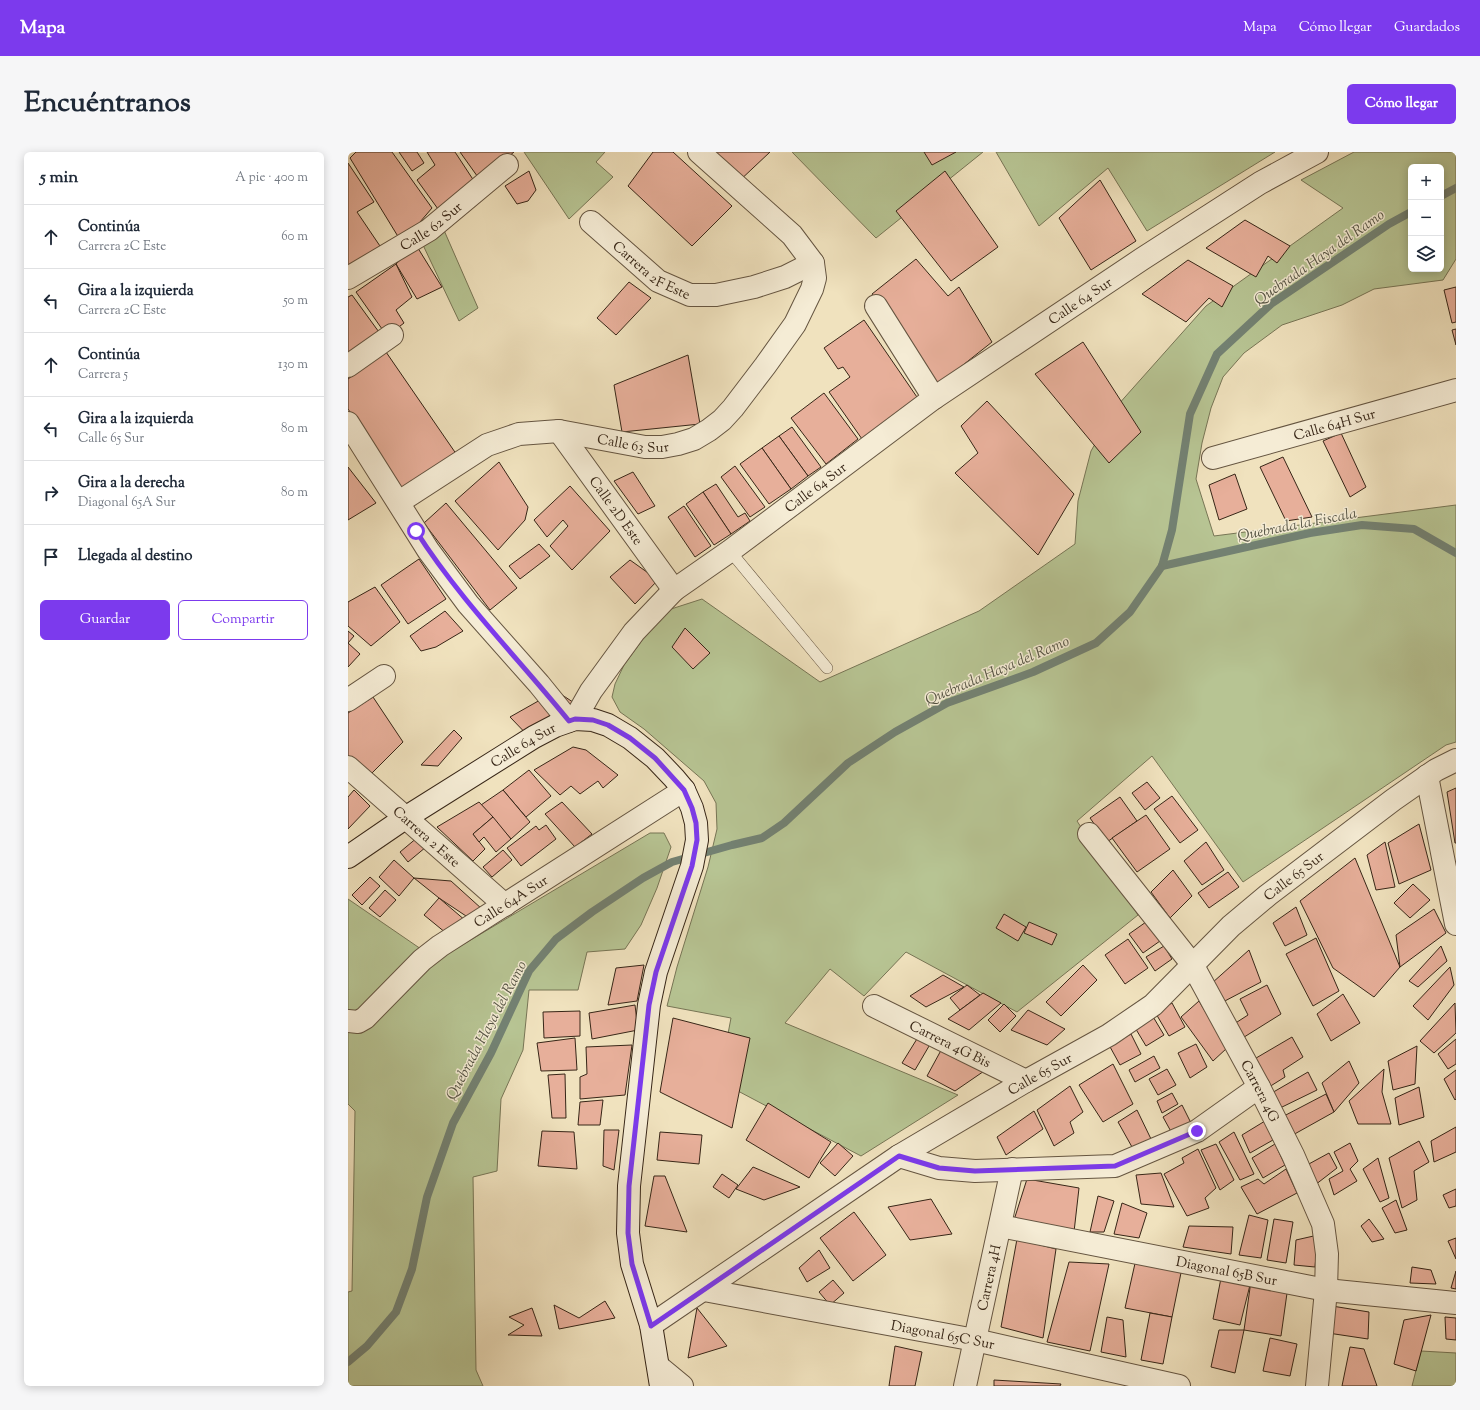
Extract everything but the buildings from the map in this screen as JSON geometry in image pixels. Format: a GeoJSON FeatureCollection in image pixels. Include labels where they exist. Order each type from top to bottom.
{"type":"FeatureCollection","features":[{"type":"Feature","properties":{"kind":"street"},"geometry":{"type":"LineString","coordinates":[[698,152],[792,235],[813,263]]}},
{"type":"Feature","properties":{"kind":"street","name":"Calle 64 Sur"},"geometry":{"type":"LineString","coordinates":[[348,858],[405,818],[534,737],[555,726],[572,720],[634,632],[674,590],[730,551],[934,398],[1142,259],[1260,183],[1317,152]]}},
{"type":"Feature","properties":{"kind":"street","name":"Calle 62 Sur"},"geometry":{"type":"LineString","coordinates":[[348,278],[429,230],[507,165]]}},
{"type":"Feature","properties":{"kind":"street","name":"Carrera 2F Este"},"geometry":{"type":"LineString","coordinates":[[590,222],[658,281],[690,295],[716,295],[754,287],[785,278],[813,263]]}},
{"type":"Feature","properties":{"kind":"street","name":"Calle 63 Sur"},"geometry":{"type":"LineString","coordinates":[[398,502],[487,445],[519,434],[559,431],[645,447],[662,447],[694,439],[722,420],[733,408],[795,324],[812,289],[815,278],[813,263]]}},
{"type":"Feature","properties":{"kind":"street"},"geometry":{"type":"LineString","coordinates":[[876,306],[934,398]]}},
{"type":"Feature","properties":{"kind":"street"},"geometry":{"type":"LineString","coordinates":[[348,366],[392,335]]}},
{"type":"Feature","properties":{"kind":"street","name":"Calle 64H Sur"},"geometry":{"type":"LineString","coordinates":[[1213,458],[1456,390]]}},
{"type":"Feature","properties":{"kind":"street"},"geometry":{"type":"LineString","coordinates":[[348,423],[428,550],[468,604],[539,684],[572,720],[593,720],[608,725],[630,738],[655,758],[684,790],[692,808],[696,823],[697,840],[692,866],[656,972],[651,998],[629,1186],[628,1233],[632,1264],[651,1326],[660,1376],[682,1386]]}},
{"type":"Feature","properties":{"kind":"street","name":"Calle 2D Este"},"geometry":{"type":"LineString","coordinates":[[559,431],[674,590]]}},
{"type":"Feature","properties":{"kind":"street"},"geometry":{"type":"LineString","coordinates":[[348,700],[384,676]]}},
{"type":"Feature","properties":{"kind":"street","name":"Calle 65 Sur"},"geometry":{"type":"LineString","coordinates":[[651,1326],[899,1156],[1026,1081],[1109,1035],[1153,1005],[1231,926],[1268,895],[1393,800],[1436,770],[1456,760]]}},
{"type":"Feature","properties":{"kind":"street","name":"Carrera 2 Este"},"geometry":{"type":"LineString","coordinates":[[348,767],[505,905]]}},
{"type":"Feature","properties":{"kind":"street"},"geometry":{"type":"LineString","coordinates":[[1427,776],[1456,924]]}},
{"type":"Feature","properties":{"kind":"street","name":"Calle 64A Sur"},"geometry":{"type":"LineString","coordinates":[[348,1022],[358,1022],[365,1018],[422,960],[440,946],[684,790]]}},
{"type":"Feature","properties":{"kind":"street","name":"Carrera 4G"},"geometry":{"type":"LineString","coordinates":[[1089,834],[1192,964],[1259,1087],[1293,1155],[1323,1224],[1327,1254],[1326,1290],[1317,1386]]}},
{"type":"Feature","properties":{"kind":"street","name":"Carrera 4G Bis"},"geometry":{"type":"LineString","coordinates":[[874,1006],[1026,1081]]}},
{"type":"Feature","properties":{"kind":"street"},"geometry":{"type":"LineString","coordinates":[[899,1156],[939,1168],[975,1171],[1115,1166],[1197,1131],[1259,1087]]}},
{"type":"Feature","properties":{"kind":"street","name":"Carrera 4H"},"geometry":{"type":"LineString","coordinates":[[965,1386],[1012,1169]]}},
{"type":"Feature","properties":{"kind":"street","name":"Diagonal 65B Sur"},"geometry":{"type":"LineString","coordinates":[[1000,1226],[1326,1290],[1456,1303]]}},
{"type":"Feature","properties":{"kind":"street","name":"Diagonal 65C Sur"},"geometry":{"type":"LineString","coordinates":[[704,1290],[975,1340],[1179,1386]]}},
{"type":"Feature","properties":{"kind":"lane"},"geometry":{"type":"LineString","coordinates":[[730,551],[827,668]]}},
{"type":"Feature","properties":{"kind":"green space"},"geometry":{"type":"Polygon","coordinates":[[[524,152],[605,152],[596,162],[613,177],[569,219],[524,152]]]}},
{"type":"Feature","properties":{"kind":"green space"},"geometry":{"type":"Polygon","coordinates":[[[792,152],[983,152],[876,238],[792,152]]]}},
{"type":"Feature","properties":{"kind":"green space"},"geometry":{"type":"Polygon","coordinates":[[[996,152],[1275,152],[1147,231],[1108,168],[1039,226],[996,152]]]}},
{"type":"Feature","properties":{"kind":"green space"},"geometry":{"type":"Polygon","coordinates":[[[1354,152],[1456,152],[1456,259],[1443,280],[1374,289],[1342,305],[1282,325],[1244,353],[1223,377],[1211,408],[1202,443],[1196,479],[1214,536],[1456,505],[1456,742],[1446,745],[1243,882],[1152,756],[1077,821],[1138,915],[1017,1012],[906,952],[864,996],[830,969],[785,1023],[958,1095],[861,1156],[719,1081],[731,1018],[667,1006],[677,967],[708,867],[717,829],[716,803],[704,781],[644,729],[620,712],[612,697],[615,684],[624,665],[643,639],[668,610],[702,599],[820,682],[979,611],[1075,544],[1078,501],[1091,451],[1117,406],[1206,306],[1343,208],[1301,180],[1354,152]]]}},
{"type":"Feature","properties":{"kind":"green space"},"geometry":{"type":"Polygon","coordinates":[[[443,228],[478,308],[459,321],[423,245],[443,228]]]}},
{"type":"Feature","properties":{"kind":"green space"},"geometry":{"type":"Polygon","coordinates":[[[650,833],[664,833],[671,847],[657,888],[641,925],[625,949],[587,952],[578,990],[529,990],[523,1050],[501,1099],[497,1171],[473,1177],[476,1370],[483,1386],[348,1386],[348,1292],[352,1291],[355,1111],[348,1104],[348,899],[437,960],[650,833]]]}},
{"type":"Feature","properties":{"kind":"green space"},"geometry":{"type":"Polygon","coordinates":[[[1421,1351],[1456,1353],[1456,1386],[1412,1386],[1421,1351]]]}},
{"type":"Feature","properties":{"kind":"waterway","name":"Quebrada Haya del Ramo"},"geometry":{"type":"LineString","coordinates":[[1444,194],[1456,188]]}},
{"type":"Feature","properties":{"kind":"waterway","name":"Quebrada Haya del Ramo"},"geometry":{"type":"LineString","coordinates":[[348,1362],[367,1346],[396,1312],[412,1269],[427,1197],[453,1123],[491,1053],[529,971],[556,939],[592,912],[643,878],[672,862],[762,838],[784,823],[848,763],[895,732],[947,703],[1033,672],[1096,643],[1130,612],[1162,566],[1172,530],[1190,414],[1217,354],[1271,304],[1389,224],[1408,214]]}},
{"type":"Feature","properties":{"kind":"waterway","name":"Quebrada la Fiscala"},"geometry":{"type":"LineString","coordinates":[[1162,566],[1310,533],[1362,525],[1414,529],[1456,553]]}},
{"type":"Feature","properties":{"kind":"route"},"geometry":{"type":"LineString","coordinates":[[416,531],[428,550],[468,604],[539,684],[569,721],[575,719],[593,720],[608,725],[630,738],[655,758],[674,778],[684,790],[692,808],[696,823],[697,840],[692,866],[684,892],[656,972],[649,1005],[629,1186],[628,1233],[632,1264],[651,1326],[899,1156],[939,1168],[975,1171],[1115,1166],[1197,1131]]}}]}
